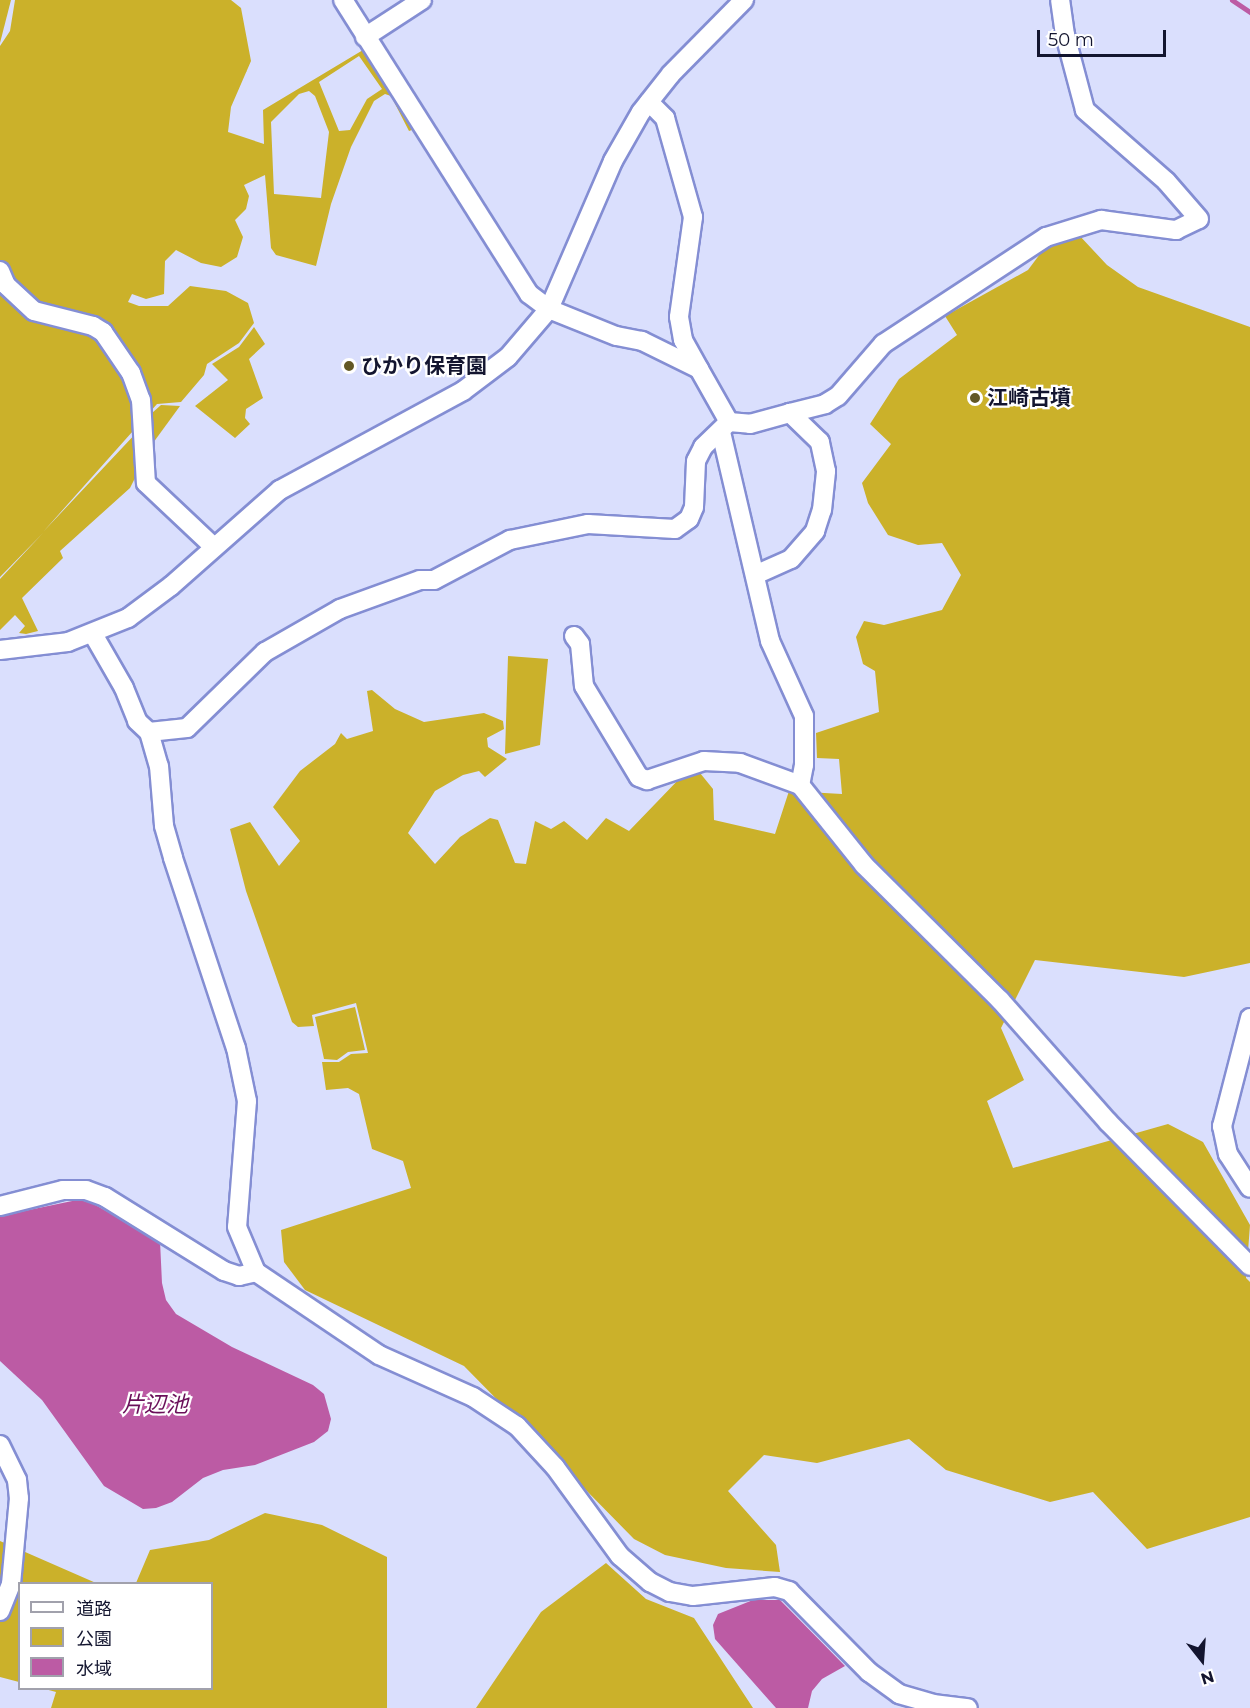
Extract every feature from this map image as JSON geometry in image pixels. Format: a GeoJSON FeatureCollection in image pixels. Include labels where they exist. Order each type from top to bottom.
{"type":"FeatureCollection","features":[{"type":"Feature","properties":{"kind":"street"},"geometry":{"type":"LineString","coordinates":[[343,0],[529,294],[549,309],[616,336],[642,341],[699,369]]}},
{"type":"Feature","properties":{"kind":"street"},"geometry":{"type":"LineString","coordinates":[[365,37],[422,0]]}},
{"type":"Feature","properties":{"kind":"street"},"geometry":{"type":"LineString","coordinates":[[0,650],[53,645],[93,633],[152,602],[287,486],[483,378],[524,341],[549,309],[613,161],[649,102],[744,0]]}},
{"type":"Feature","properties":{"kind":"street"},"geometry":{"type":"LineString","coordinates":[[149,732],[187,728],[265,652],[340,609],[420,580],[446,575],[510,540],[588,524],[675,530],[689,519],[694,507],[696,461],[703,447],[725,427],[750,424],[825,404],[838,396],[883,344],[1047,237],[1101,220],[1176,230],[1198,219],[1166,181],[1085,110],[1065,35],[1060,0]]}},
{"type":"Feature","properties":{"kind":"street"},"geometry":{"type":"LineString","coordinates":[[649,102],[665,118],[693,217],[679,317],[683,340],[699,369],[725,427],[770,641],[804,716],[804,765],[800,785]]}},
{"type":"Feature","properties":{"kind":"street"},"geometry":{"type":"LineString","coordinates":[[0,271],[6,285],[34,311],[103,332],[131,373],[141,400],[146,483],[214,547]]}},
{"type":"Feature","properties":{"kind":"street"},"geometry":{"type":"LineString","coordinates":[[755,575],[791,559],[815,531],[822,510],[826,471],[820,442],[790,413]]}},
{"type":"Feature","properties":{"kind":"street"},"geometry":{"type":"LineString","coordinates":[[93,633],[124,688],[136,721],[149,732],[159,766],[164,826],[236,1048],[243,1080],[246,1144],[237,1227],[256,1272],[379,1354],[473,1397],[517,1426],[555,1467],[620,1556],[650,1582],[670,1592],[693,1596],[775,1587],[789,1591],[869,1672],[899,1694],[933,1704],[968,1708]]}},
{"type":"Feature","properties":{"kind":"street"},"geometry":{"type":"LineString","coordinates":[[573,636],[580,644],[584,686],[639,777],[647,780],[704,761],[741,763],[800,785],[864,865],[1000,1000],[1107,1122],[1250,1266]]}},
{"type":"Feature","properties":{"kind":"street"},"geometry":{"type":"LineString","coordinates":[[1250,1018],[1222,1126],[1228,1154],[1250,1188]]}},
{"type":"Feature","properties":{"kind":"street"},"geometry":{"type":"LineString","coordinates":[[0,1206],[63,1190],[86,1190],[105,1197],[224,1271],[239,1276],[256,1272]]}},
{"type":"Feature","properties":{"kind":"street"},"geometry":{"type":"LineString","coordinates":[[0,1445],[17,1480],[19,1498],[10,1584],[0,1611]]}},
{"type":"Feature","properties":{"kind":"green space"},"geometry":{"type":"Polygon","coordinates":[[[0,0],[11,0],[0,43],[0,0]]]}},
{"type":"Feature","properties":{"kind":"green space"},"geometry":{"type":"Polygon","coordinates":[[[15,0],[231,0],[241,8],[251,61],[231,107],[228,132],[264,144],[263,110],[363,50],[367,51],[412,130],[409,131],[391,96],[385,94],[374,101],[351,147],[331,204],[316,266],[276,255],[271,248],[265,175],[244,185],[249,196],[246,209],[235,220],[243,237],[237,257],[221,267],[201,263],[176,250],[165,261],[164,294],[146,299],[132,294],[128,302],[139,306],[168,306],[190,286],[226,291],[248,303],[254,323],[239,343],[207,364],[204,375],[181,402],[157,404],[43,532],[139,430],[140,468],[130,488],[60,551],[63,558],[22,598],[38,631],[26,634],[19,633],[25,626],[15,615],[0,630],[0,579],[43,533],[0,577],[0,46],[10,31],[15,0]],[[359,56],[319,82],[339,131],[350,130],[367,99],[382,89],[359,56]],[[309,91],[299,94],[271,122],[274,194],[321,198],[329,132],[315,96],[309,91]]]}},
{"type":"Feature","properties":{"kind":"green space"},"geometry":{"type":"Polygon","coordinates":[[[1078,234],[1107,265],[1138,287],[1250,327],[1250,963],[1184,977],[1035,960],[1001,1028],[1024,1080],[987,1101],[1013,1168],[1168,1124],[1203,1142],[1250,1225],[1246,1278],[1250,1282],[1250,1517],[1147,1549],[1093,1492],[1050,1502],[946,1470],[909,1439],[817,1463],[764,1455],[728,1491],[776,1545],[780,1572],[726,1568],[665,1555],[634,1539],[464,1366],[305,1290],[284,1262],[281,1230],[411,1188],[403,1161],[372,1149],[359,1094],[348,1088],[326,1090],[322,1062],[339,1062],[351,1054],[368,1053],[356,1003],[312,1015],[314,1026],[298,1027],[292,1022],[246,891],[230,829],[250,822],[279,866],[300,841],[273,807],[300,771],[335,744],[341,733],[347,739],[373,731],[367,691],[372,690],[395,709],[424,722],[484,713],[503,721],[504,729],[487,738],[488,747],[507,759],[485,777],[479,771],[463,775],[435,791],[408,833],[435,864],[460,837],[490,818],[498,820],[515,863],[526,864],[535,821],[551,829],[564,821],[587,840],[606,818],[629,831],[682,776],[700,773],[713,789],[714,820],[775,834],[789,791],[842,794],[839,759],[817,758],[816,733],[879,712],[875,671],[863,664],[856,637],[864,621],[884,625],[942,610],[961,575],[942,543],[918,545],[888,535],[868,503],[862,483],[891,444],[870,424],[899,379],[957,335],[945,316],[1028,270],[1046,246],[1078,234]]]}},
{"type":"Feature","properties":{"kind":"green space"},"geometry":{"type":"Polygon","coordinates":[[[254,327],[265,344],[249,359],[263,398],[246,409],[245,418],[250,424],[235,438],[195,406],[228,380],[212,364],[239,347],[254,327]]]}},
{"type":"Feature","properties":{"kind":"green space"},"geometry":{"type":"Polygon","coordinates":[[[161,405],[180,406],[153,443],[152,413],[161,405]]]}},
{"type":"Feature","properties":{"kind":"green space"},"geometry":{"type":"Polygon","coordinates":[[[508,656],[548,659],[540,745],[505,754],[508,656]]]}},
{"type":"Feature","properties":{"kind":"green space"},"geometry":{"type":"Polygon","coordinates":[[[355,1007],[365,1050],[348,1052],[337,1060],[324,1059],[315,1017],[355,1007]]]}},
{"type":"Feature","properties":{"kind":"green space"},"geometry":{"type":"Polygon","coordinates":[[[265,1513],[322,1525],[387,1557],[387,1708],[51,1708],[56,1692],[49,1690],[213,1690],[213,1582],[136,1582],[150,1550],[209,1540],[265,1513]]]}},
{"type":"Feature","properties":{"kind":"green space"},"geometry":{"type":"Polygon","coordinates":[[[0,1541],[94,1582],[18,1582],[18,1682],[0,1677],[0,1541]]]}},
{"type":"Feature","properties":{"kind":"green space"},"geometry":{"type":"Polygon","coordinates":[[[606,1563],[646,1599],[694,1618],[753,1708],[476,1708],[541,1612],[606,1563]]]}},
{"type":"Feature","properties":{"kind":"water","name":"片辺池"},"geometry":{"type":"Polygon","coordinates":[[[77,1200],[90,1202],[160,1241],[162,1283],[166,1300],[176,1314],[232,1347],[313,1385],[324,1394],[331,1419],[328,1431],[314,1442],[255,1465],[223,1470],[203,1478],[172,1502],[156,1508],[143,1509],[104,1486],[42,1400],[0,1361],[0,1216],[77,1200]]]}},
{"type":"Feature","properties":{"kind":"water"},"geometry":{"type":"Polygon","coordinates":[[[753,1600],[780,1600],[845,1666],[822,1679],[812,1691],[808,1708],[776,1708],[715,1639],[713,1625],[718,1614],[753,1600]]]}},
{"type":"Feature","properties":{"kind":"waterway"},"geometry":{"type":"LineString","coordinates":[[1232,0],[1250,12]]}},
{"type":"Feature","properties":{"kind":"place","name":"ひかり保育園"},"geometry":{"type":"Point","coordinates":[349,366]}},
{"type":"Feature","properties":{"kind":"place","name":"江崎古墳"},"geometry":{"type":"Point","coordinates":[975,398]}}]}
